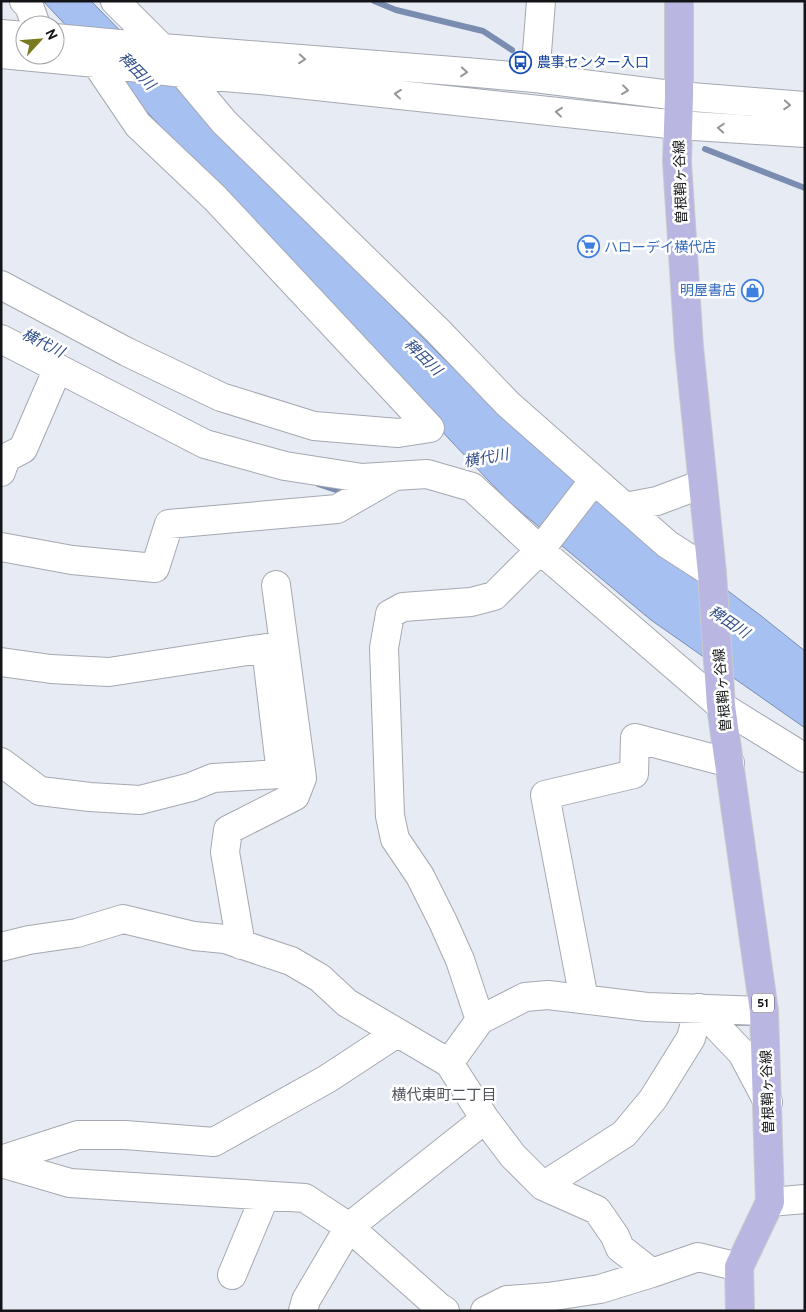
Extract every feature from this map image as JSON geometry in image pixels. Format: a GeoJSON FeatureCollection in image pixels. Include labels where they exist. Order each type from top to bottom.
{"type":"FeatureCollection","features":[{"type":"Feature","properties":{"kind":"main road","name":"曽根鞘ヶ谷線"},"geometry":{"type":"LineString","coordinates":[[680,1],[680,96],[677,162],[689,347],[712,573],[721,699],[764,1010],[770,1202],[739,1267],[740,1311]]}},
{"type":"Feature","properties":{"kind":"street"},"geometry":{"type":"LineString","coordinates":[[24,1],[29,6],[32,15]]}},
{"type":"Feature","properties":{"kind":"street"},"geometry":{"type":"LineString","coordinates":[[116,1],[179,64],[224,122],[438,332],[508,404],[667,544],[712,573]]}},
{"type":"Feature","properties":{"kind":"street"},"geometry":{"type":"LineString","coordinates":[[535,78],[541,1]]}},
{"type":"Feature","properties":{"kind":"street"},"geometry":{"type":"LineString","coordinates":[[1,34],[15,35]]}},
{"type":"Feature","properties":{"kind":"street"},"geometry":{"type":"LineString","coordinates":[[65,39],[179,64]]}},
{"type":"Feature","properties":{"kind":"street"},"geometry":{"type":"LineString","coordinates":[[1,54],[89,62],[535,78],[680,96],[805,106]]}},
{"type":"Feature","properties":{"kind":"street"},"geometry":{"type":"LineString","coordinates":[[1,285],[127,352],[221,397],[314,426],[398,433],[430,428],[215,198],[138,125],[89,62]]}},
{"type":"Feature","properties":{"kind":"street"},"geometry":{"type":"LineString","coordinates":[[257,68],[678,125],[805,134]]}},
{"type":"Feature","properties":{"kind":"street"},"geometry":{"type":"LineString","coordinates":[[1,339],[205,444],[285,466],[362,478],[427,474],[472,487],[721,699],[805,758]]}},
{"type":"Feature","properties":{"kind":"street"},"geometry":{"type":"LineString","coordinates":[[1,472],[6,458],[24,449],[58,368]]}},
{"type":"Feature","properties":{"kind":"street"},"geometry":{"type":"LineString","coordinates":[[1,547],[72,560],[155,568],[169,524],[337,509],[393,476]]}},
{"type":"Feature","properties":{"kind":"street"},"geometry":{"type":"LineString","coordinates":[[480,1020],[460,960],[443,922],[420,876],[395,839],[390,816],[384,648],[390,614],[404,607],[471,602],[494,596],[543,546],[594,480]]}},
{"type":"Feature","properties":{"kind":"street"},"geometry":{"type":"LineString","coordinates":[[625,507],[658,501],[702,484]]}},
{"type":"Feature","properties":{"kind":"street"},"geometry":{"type":"LineString","coordinates":[[240,944],[225,852],[228,830],[295,796],[302,778],[276,585]]}},
{"type":"Feature","properties":{"kind":"street"},"geometry":{"type":"LineString","coordinates":[[1,662],[51,669],[109,672],[266,648],[281,774],[213,778],[191,788],[140,800],[40,791],[1,762]]}},
{"type":"Feature","properties":{"kind":"street"},"geometry":{"type":"LineString","coordinates":[[584,999],[545,795],[634,774],[635,738],[730,763]]}},
{"type":"Feature","properties":{"kind":"street"},"geometry":{"type":"LineString","coordinates":[[1,947],[29,940],[77,933],[123,919],[194,936],[225,939],[291,961],[320,978],[347,1003],[449,1063],[485,1119],[513,1156],[543,1186],[597,1210],[615,1236],[620,1248],[652,1273]]}},
{"type":"Feature","properties":{"kind":"street"},"geometry":{"type":"LineString","coordinates":[[449,1063],[480,1020],[525,997],[548,995],[647,1007],[764,1010]]}},
{"type":"Feature","properties":{"kind":"street"},"geometry":{"type":"LineString","coordinates":[[699,1008],[742,1053],[768,1102]]}},
{"type":"Feature","properties":{"kind":"street"},"geometry":{"type":"LineString","coordinates":[[543,1186],[624,1134],[653,1100],[691,1038],[699,1008]]}},
{"type":"Feature","properties":{"kind":"street"},"geometry":{"type":"LineString","coordinates":[[1,1162],[78,1135],[125,1135],[214,1142],[327,1079],[397,1033]]}},
{"type":"Feature","properties":{"kind":"street"},"geometry":{"type":"LineString","coordinates":[[303,1311],[306,1300],[349,1227],[485,1119]]}},
{"type":"Feature","properties":{"kind":"street"},"geometry":{"type":"LineString","coordinates":[[1,1162],[70,1183],[305,1198],[349,1227],[445,1311]]}},
{"type":"Feature","properties":{"kind":"street"},"geometry":{"type":"LineString","coordinates":[[232,1275],[265,1196]]}},
{"type":"Feature","properties":{"kind":"street"},"geometry":{"type":"LineString","coordinates":[[770,1202],[805,1199]]}},
{"type":"Feature","properties":{"kind":"street"},"geometry":{"type":"LineString","coordinates":[[485,1311],[507,1300],[548,1297],[599,1300],[652,1273],[698,1257],[739,1267]]}},
{"type":"Feature","properties":{"kind":"water","name":"稗田川"},"geometry":{"type":"Polygon","coordinates":[[[43,1],[91,1],[443,358],[549,456],[805,651],[805,728],[651,620],[508,501],[65,24],[65,15],[56,15],[43,1]]]}},
{"type":"Feature","properties":{"kind":"waterway"},"geometry":{"type":"LineString","coordinates":[[374,1],[396,10],[483,31],[512,50]]}},
{"type":"Feature","properties":{"kind":"waterway"},"geometry":{"type":"LineString","coordinates":[[705,149],[805,188]]}},
{"type":"Feature","properties":{"kind":"waterway","name":"横代川"},"geometry":{"type":"LineString","coordinates":[[318,484],[345,493],[349,492]]}},
{"type":"Feature","properties":{"kind":"place","name":"農事センター入口"},"geometry":{"type":"Point","coordinates":[521,62]}},
{"type":"Feature","properties":{"kind":"place","name":"ハローデイ横代店"},"geometry":{"type":"Point","coordinates":[588,247]}},
{"type":"Feature","properties":{"kind":"place","name":"明屋書店"},"geometry":{"type":"Point","coordinates":[752,290]}},
{"type":"Feature","properties":{"kind":"district","name":"横代東町二丁目"},"geometry":{"type":"Point","coordinates":[444,1095]}}]}
